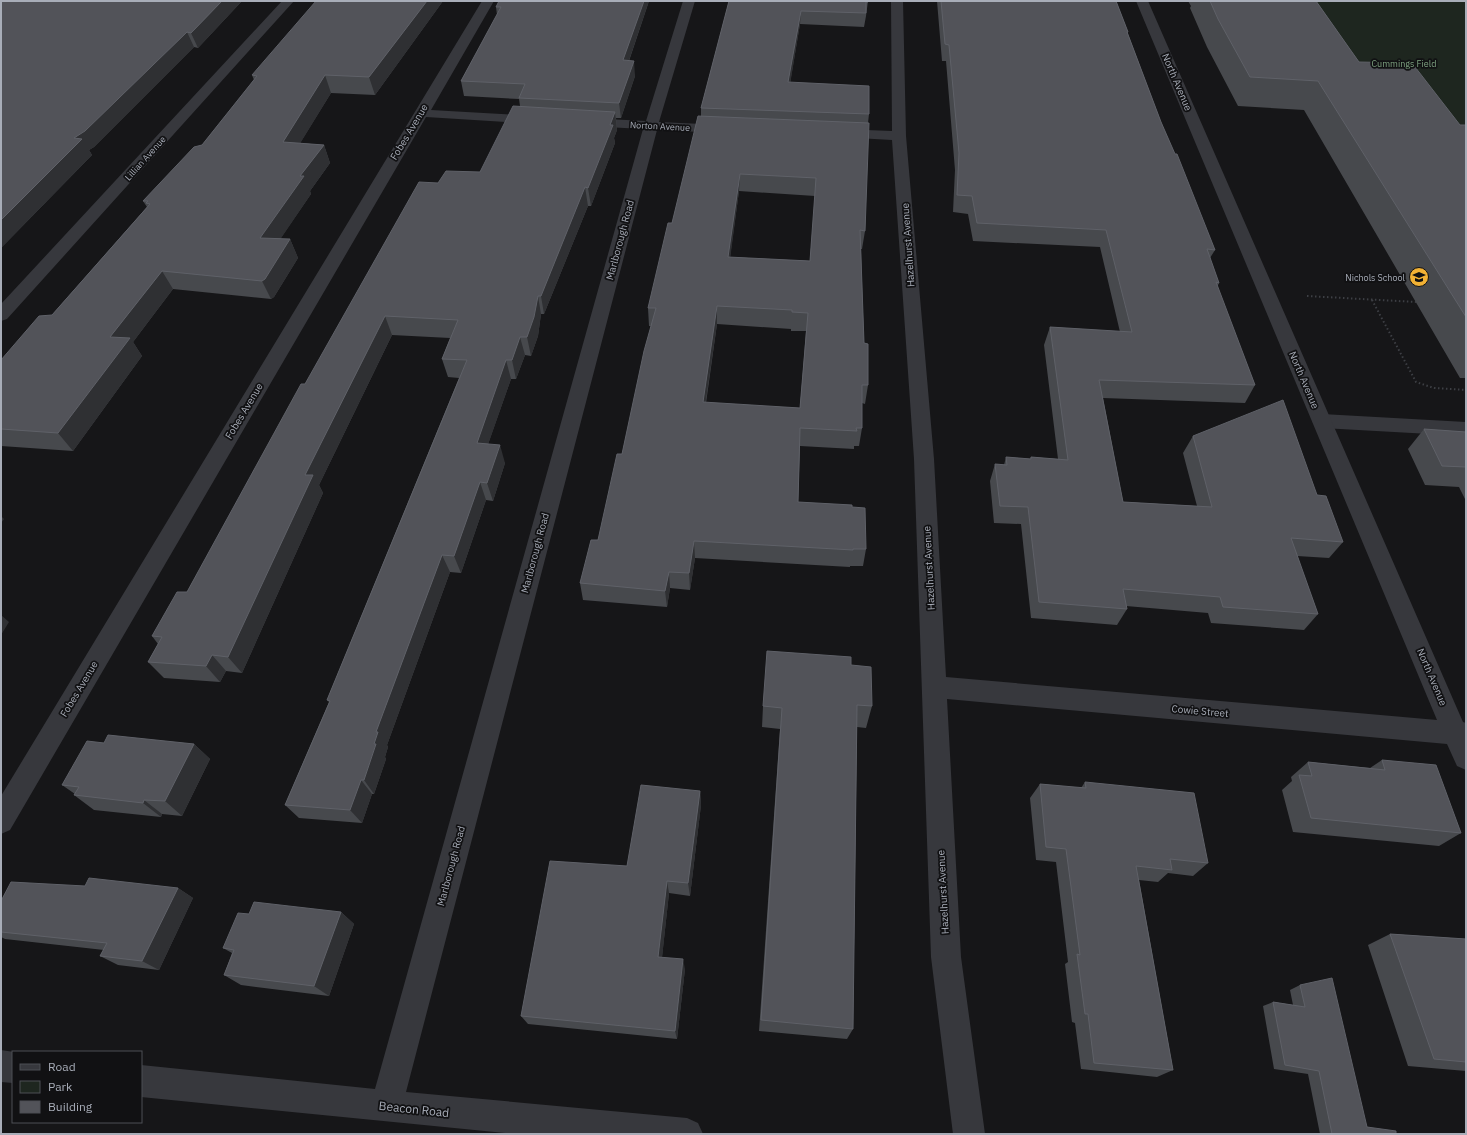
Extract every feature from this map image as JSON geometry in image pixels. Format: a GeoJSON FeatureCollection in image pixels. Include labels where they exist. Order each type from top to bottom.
{"type":"FeatureCollection","features":[{"type":"Feature","properties":{"kind":"street","name":"Lillian Avenue"},"geometry":{"type":"LineString","coordinates":[[1,316],[288,1]]}},
{"type":"Feature","properties":{"kind":"street","name":"Fobes Avenue"},"geometry":{"type":"LineString","coordinates":[[1,821],[420,113],[488,1]]}},
{"type":"Feature","properties":{"kind":"street","name":"Marlborough Road"},"geometry":{"type":"LineString","coordinates":[[386,1106],[651,126],[689,1]]}},
{"type":"Feature","properties":{"kind":"street","name":"Hazelhurst Avenue"},"geometry":{"type":"LineString","coordinates":[[897,1],[899,136],[924,459],[946,958],[969,1134]]}},
{"type":"Feature","properties":{"kind":"street","name":"North Avenue"},"geometry":{"type":"LineString","coordinates":[[1142,1],[1322,421],[1461,734],[1466,758]]}},
{"type":"Feature","properties":{"kind":"street"},"geometry":{"type":"LineString","coordinates":[[420,113],[548,120]]}},
{"type":"Feature","properties":{"kind":"street","name":"Norton Avenue"},"geometry":{"type":"LineString","coordinates":[[572,122],[735,129]]}},
{"type":"Feature","properties":{"kind":"street"},"geometry":{"type":"LineString","coordinates":[[827,133],[899,136]]}},
{"type":"Feature","properties":{"kind":"street"},"geometry":{"type":"LineString","coordinates":[[1322,421],[1466,429]]}},
{"type":"Feature","properties":{"kind":"street","name":"Cowie Street"},"geometry":{"type":"LineString","coordinates":[[934,687],[1461,734]]}},
{"type":"Feature","properties":{"kind":"street"},"geometry":{"type":"LineString","coordinates":[[1,1066],[12,1067]]}},
{"type":"Feature","properties":{"kind":"street","name":"Beacon Road"},"geometry":{"type":"LineString","coordinates":[[142,1081],[386,1106],[687,1134]]}},
{"type":"Feature","properties":{"kind":"path"},"geometry":{"type":"LineString","coordinates":[[1308,296],[1416,302]]}},
{"type":"Feature","properties":{"kind":"path"},"geometry":{"type":"LineString","coordinates":[[1372,300],[1416,382],[1423,386],[1432,388],[1466,390]]}},
{"type":"Feature","properties":{"kind":"green space","name":"Cummings Field"},"geometry":{"type":"Polygon","coordinates":[[[1292,1],[1466,1],[1466,134],[1371,129],[1292,1]]]}},
{"type":"Feature","properties":{"kind":"building"},"geometry":{"type":"Polygon","coordinates":[[[1,1],[222,1],[191,33],[187,32],[85,131],[74,138],[82,139],[1,220],[1,1]]]}},
{"type":"Feature","properties":{"kind":"building"},"geometry":{"type":"Polygon","coordinates":[[[316,1],[427,1],[369,77],[325,75],[283,142],[324,145],[300,176],[304,176],[260,238],[290,239],[265,279],[262,281],[162,271],[110,337],[130,338],[58,433],[1,429],[1,360],[39,316],[52,315],[150,204],[146,203],[148,201],[143,201],[194,147],[202,145],[257,76],[252,75],[316,1]]]}},
{"type":"Feature","properties":{"kind":"building"},"geometry":{"type":"Polygon","coordinates":[[[499,1],[644,1],[623,60],[634,61],[619,103],[519,98],[525,84],[461,81],[501,7],[496,7],[499,1]]]}},
{"type":"Feature","properties":{"kind":"building"},"geometry":{"type":"Polygon","coordinates":[[[729,1],[868,1],[866,2],[866,13],[801,11],[788,82],[869,86],[869,114],[701,108],[729,1]]]}},
{"type":"Feature","properties":{"kind":"building"},"geometry":{"type":"Polygon","coordinates":[[[941,1],[1116,1],[1161,122],[1175,154],[1177,154],[1215,250],[1207,249],[1219,283],[1216,282],[1255,385],[1099,380],[1123,502],[1212,507],[1193,436],[1283,400],[1317,495],[1326,496],[1343,542],[1291,538],[1318,614],[1223,607],[1220,597],[1123,589],[1127,609],[1039,602],[1028,507],[1000,506],[995,464],[1007,465],[1006,457],[1031,459],[1031,457],[1068,460],[1050,327],[1132,332],[1106,230],[977,223],[972,196],[957,195],[959,153],[949,45],[945,44],[941,1]]]}},
{"type":"Feature","properties":{"kind":"building"},"geometry":{"type":"Polygon","coordinates":[[[1210,1],[1316,1],[1359,62],[1412,63],[1460,125],[1466,125],[1466,317],[1318,81],[1250,77],[1218,19],[1210,1]]]}},
{"type":"Feature","properties":{"kind":"building"},"geometry":{"type":"Polygon","coordinates":[[[513,106],[615,112],[610,125],[613,125],[588,188],[585,187],[541,296],[538,296],[534,317],[527,337],[520,337],[512,360],[506,360],[477,443],[500,445],[487,483],[480,482],[454,556],[442,555],[376,732],[378,732],[374,744],[376,744],[364,780],[361,780],[350,810],[285,805],[330,701],[327,700],[467,360],[442,359],[458,320],[385,316],[305,475],[313,475],[228,657],[212,655],[206,666],[148,662],[162,637],[152,636],[177,592],[187,592],[301,384],[305,384],[419,182],[438,183],[446,171],[480,172],[513,106]]]}},
{"type":"Feature","properties":{"kind":"building"},"geometry":{"type":"Polygon","coordinates":[[[698,116],[869,123],[865,231],[860,230],[864,343],[868,344],[868,385],[862,385],[862,428],[856,428],[857,431],[800,428],[798,502],[852,505],[852,507],[865,508],[866,549],[853,550],[694,541],[689,573],[669,572],[665,591],[580,583],[591,540],[598,540],[617,454],[622,454],[644,351],[656,308],[648,308],[668,223],[672,223],[698,116]],[[740,174],[728,257],[810,261],[816,178],[740,174]],[[717,306],[703,402],[800,408],[808,313],[792,312],[792,310],[717,306]]]}},
{"type":"Feature","properties":{"kind":"building"},"geometry":{"type":"Polygon","coordinates":[[[1424,429],[1466,432],[1466,467],[1442,466],[1424,429]]]}},
{"type":"Feature","properties":{"kind":"building"},"geometry":{"type":"Polygon","coordinates":[[[767,651],[851,657],[851,665],[871,667],[872,706],[857,705],[853,1029],[761,1020],[782,708],[763,706],[767,651]]]}},
{"type":"Feature","properties":{"kind":"building"},"geometry":{"type":"Polygon","coordinates":[[[108,735],[194,744],[165,801],[144,800],[143,803],[74,795],[79,787],[62,785],[87,741],[104,743],[108,735]]]}},
{"type":"Feature","properties":{"kind":"building"},"geometry":{"type":"Polygon","coordinates":[[[1382,760],[1436,765],[1461,833],[1311,818],[1299,775],[1312,776],[1308,762],[1385,770],[1382,760]]]}},
{"type":"Feature","properties":{"kind":"building"},"geometry":{"type":"Polygon","coordinates":[[[1085,782],[1194,793],[1208,863],[1170,859],[1172,870],[1136,866],[1173,1070],[1094,1063],[1088,1014],[1085,1014],[1077,954],[1080,955],[1066,849],[1046,847],[1040,784],[1086,788],[1085,782]]]}},
{"type":"Feature","properties":{"kind":"building"},"geometry":{"type":"Polygon","coordinates":[[[641,785],[700,791],[688,883],[667,881],[658,957],[683,959],[675,1031],[521,1016],[550,861],[627,866],[641,785]]]}},
{"type":"Feature","properties":{"kind":"building"},"geometry":{"type":"Polygon","coordinates":[[[89,878],[178,888],[142,961],[100,956],[107,943],[1,932],[1,901],[11,882],[85,886],[89,878]]]}},
{"type":"Feature","properties":{"kind":"building"},"geometry":{"type":"Polygon","coordinates":[[[254,902],[341,912],[314,986],[224,975],[234,950],[223,948],[238,913],[249,914],[254,902]]]}},
{"type":"Feature","properties":{"kind":"building"},"geometry":{"type":"Polygon","coordinates":[[[1390,934],[1466,939],[1466,1062],[1434,1059],[1390,934]]]}},
{"type":"Feature","properties":{"kind":"building"},"geometry":{"type":"Polygon","coordinates":[[[1332,978],[1367,1127],[1396,1131],[1396,1134],[1332,1134],[1319,1071],[1285,1065],[1273,1002],[1305,1007],[1300,985],[1332,978]]]}},
{"type":"Feature","properties":{"kind":"place","name":"Nichols School"},"geometry":{"type":"Point","coordinates":[1419,277]}}]}
